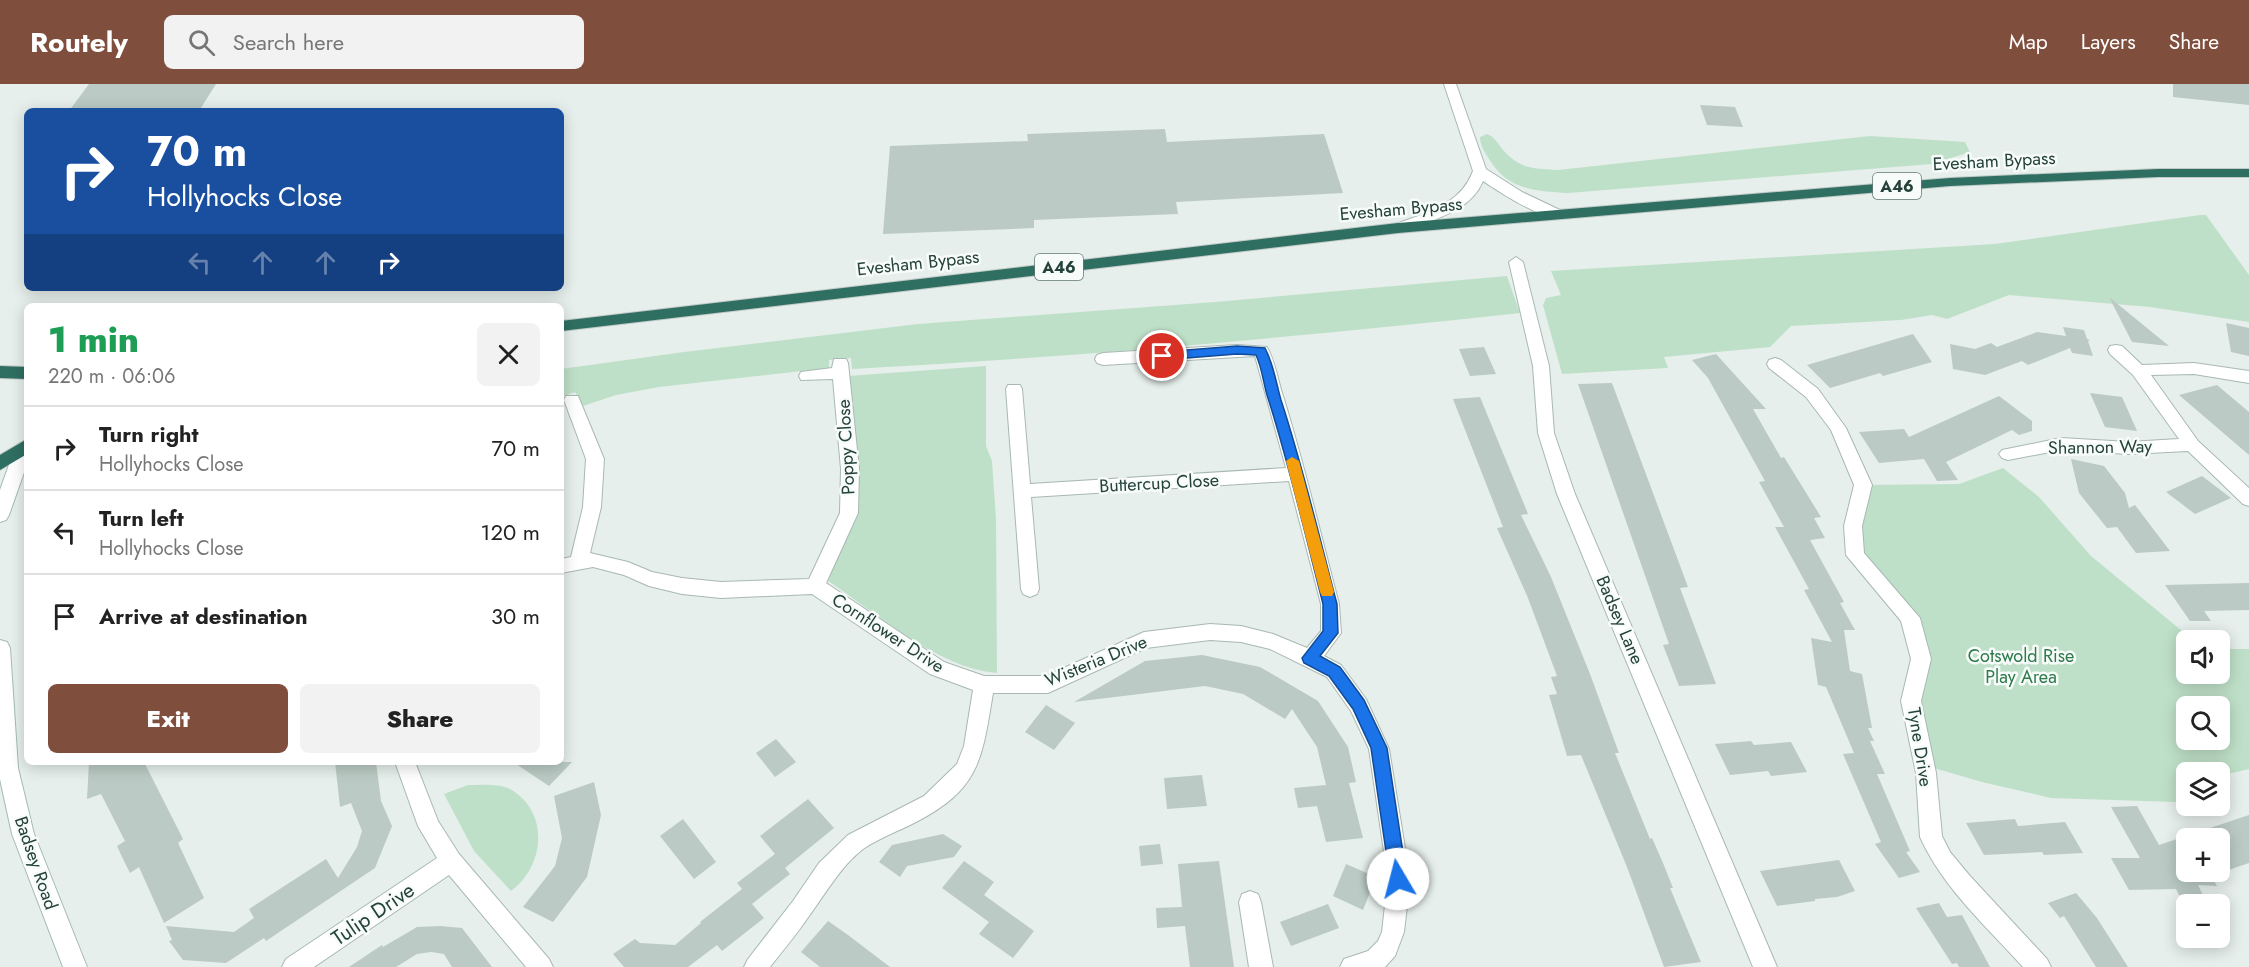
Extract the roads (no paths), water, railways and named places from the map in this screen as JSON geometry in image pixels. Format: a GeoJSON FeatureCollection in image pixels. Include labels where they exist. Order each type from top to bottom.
{"type":"FeatureCollection","features":[{"type":"Feature","properties":{"kind":"highway","name":"Evesham Bypass"},"geometry":{"type":"LineString","coordinates":[[564,326],[1398,228],[1950,182],[2158,173],[2249,173]]}},
{"type":"Feature","properties":{"kind":"highway"},"geometry":{"type":"LineString","coordinates":[[0,464],[24,448]]}},
{"type":"Feature","properties":{"kind":"street"},"geometry":{"type":"LineString","coordinates":[[1450,84],[1480,171],[1513,195],[1557,214]]}},
{"type":"Feature","properties":{"kind":"street"},"geometry":{"type":"LineString","coordinates":[[1398,228],[1455,206],[1466,198],[1477,184],[1480,171]]}},
{"type":"Feature","properties":{"kind":"street","name":"Badsey Lane"},"geometry":{"type":"LineString","coordinates":[[1516,262],[1540,366],[1546,433],[1566,495],[1765,967]]}},
{"type":"Feature","properties":{"kind":"street"},"geometry":{"type":"LineString","coordinates":[[1102,359],[1237,350],[1261,351],[1269,370],[1270,386],[1330,604],[1331,633],[1310,658]]}},
{"type":"Feature","properties":{"kind":"street"},"geometry":{"type":"LineString","coordinates":[[2115,350],[2139,371],[2192,445],[2249,499]]}},
{"type":"Feature","properties":{"kind":"street","name":"Tyne Drive"},"geometry":{"type":"LineString","coordinates":[[1775,364],[1812,393],[1838,428],[1863,485],[1853,526],[1855,555],[1910,618],[1921,659],[1911,701],[1926,773],[1931,837],[1942,859],[1962,884],[2039,967]]}},
{"type":"Feature","properties":{"kind":"street"},"geometry":{"type":"LineString","coordinates":[[2139,371],[2177,366],[2206,367],[2249,377]]}},
{"type":"Feature","properties":{"kind":"street","name":"Poppy Close"},"geometry":{"type":"LineString","coordinates":[[807,375],[841,368],[850,469],[849,513],[815,586]]}},
{"type":"Feature","properties":{"kind":"street"},"geometry":{"type":"LineString","coordinates":[[1014,389],[1030,590]]}},
{"type":"Feature","properties":{"kind":"street"},"geometry":{"type":"LineString","coordinates":[[570,564],[592,507],[595,459],[572,400]]}},
{"type":"Feature","properties":{"kind":"street","name":"Shannon Way"},"geometry":{"type":"LineString","coordinates":[[2008,454],[2061,444],[2129,448],[2192,445]]}},
{"type":"Feature","properties":{"kind":"street"},"geometry":{"type":"LineString","coordinates":[[0,515],[24,452]]}},
{"type":"Feature","properties":{"kind":"street","name":"Buttercup Close"},"geometry":{"type":"LineString","coordinates":[[1022,491],[1295,474]]}},
{"type":"Feature","properties":{"kind":"street","name":"Cornflower Drive"},"geometry":{"type":"LineString","coordinates":[[570,564],[594,560],[649,579],[682,586],[748,591],[815,586],[937,668],[984,685]]}},
{"type":"Feature","properties":{"kind":"street","name":"Wisteria Drive"},"geometry":{"type":"LineString","coordinates":[[984,685],[1048,684],[1144,640],[1210,632],[1241,634],[1263,639],[1310,658],[1334,671],[1359,705],[1379,748],[1398,879],[1393,932],[1387,948],[1375,961],[1352,967]]}},
{"type":"Feature","properties":{"kind":"street","name":"Badsey Road"},"geometry":{"type":"LineString","coordinates":[[0,648],[8,768],[23,834],[75,967]]}},
{"type":"Feature","properties":{"kind":"street"},"geometry":{"type":"LineString","coordinates":[[760,966],[826,870],[856,842],[932,803],[966,769],[974,746],[984,685]]}},
{"type":"Feature","properties":{"kind":"street"},"geometry":{"type":"LineString","coordinates":[[406,765],[429,826],[451,861],[541,967]]}},
{"type":"Feature","properties":{"kind":"street","name":"Tulip Drive"},"geometry":{"type":"LineString","coordinates":[[294,967],[451,861]]}},
{"type":"Feature","properties":{"kind":"street"},"geometry":{"type":"LineString","coordinates":[[1250,902],[1261,967]]}},
{"type":"Feature","properties":{"kind":"park label","name":"Cotswold Rise Play Area"},"geometry":{"type":"Point","coordinates":[2021,666]}}]}
